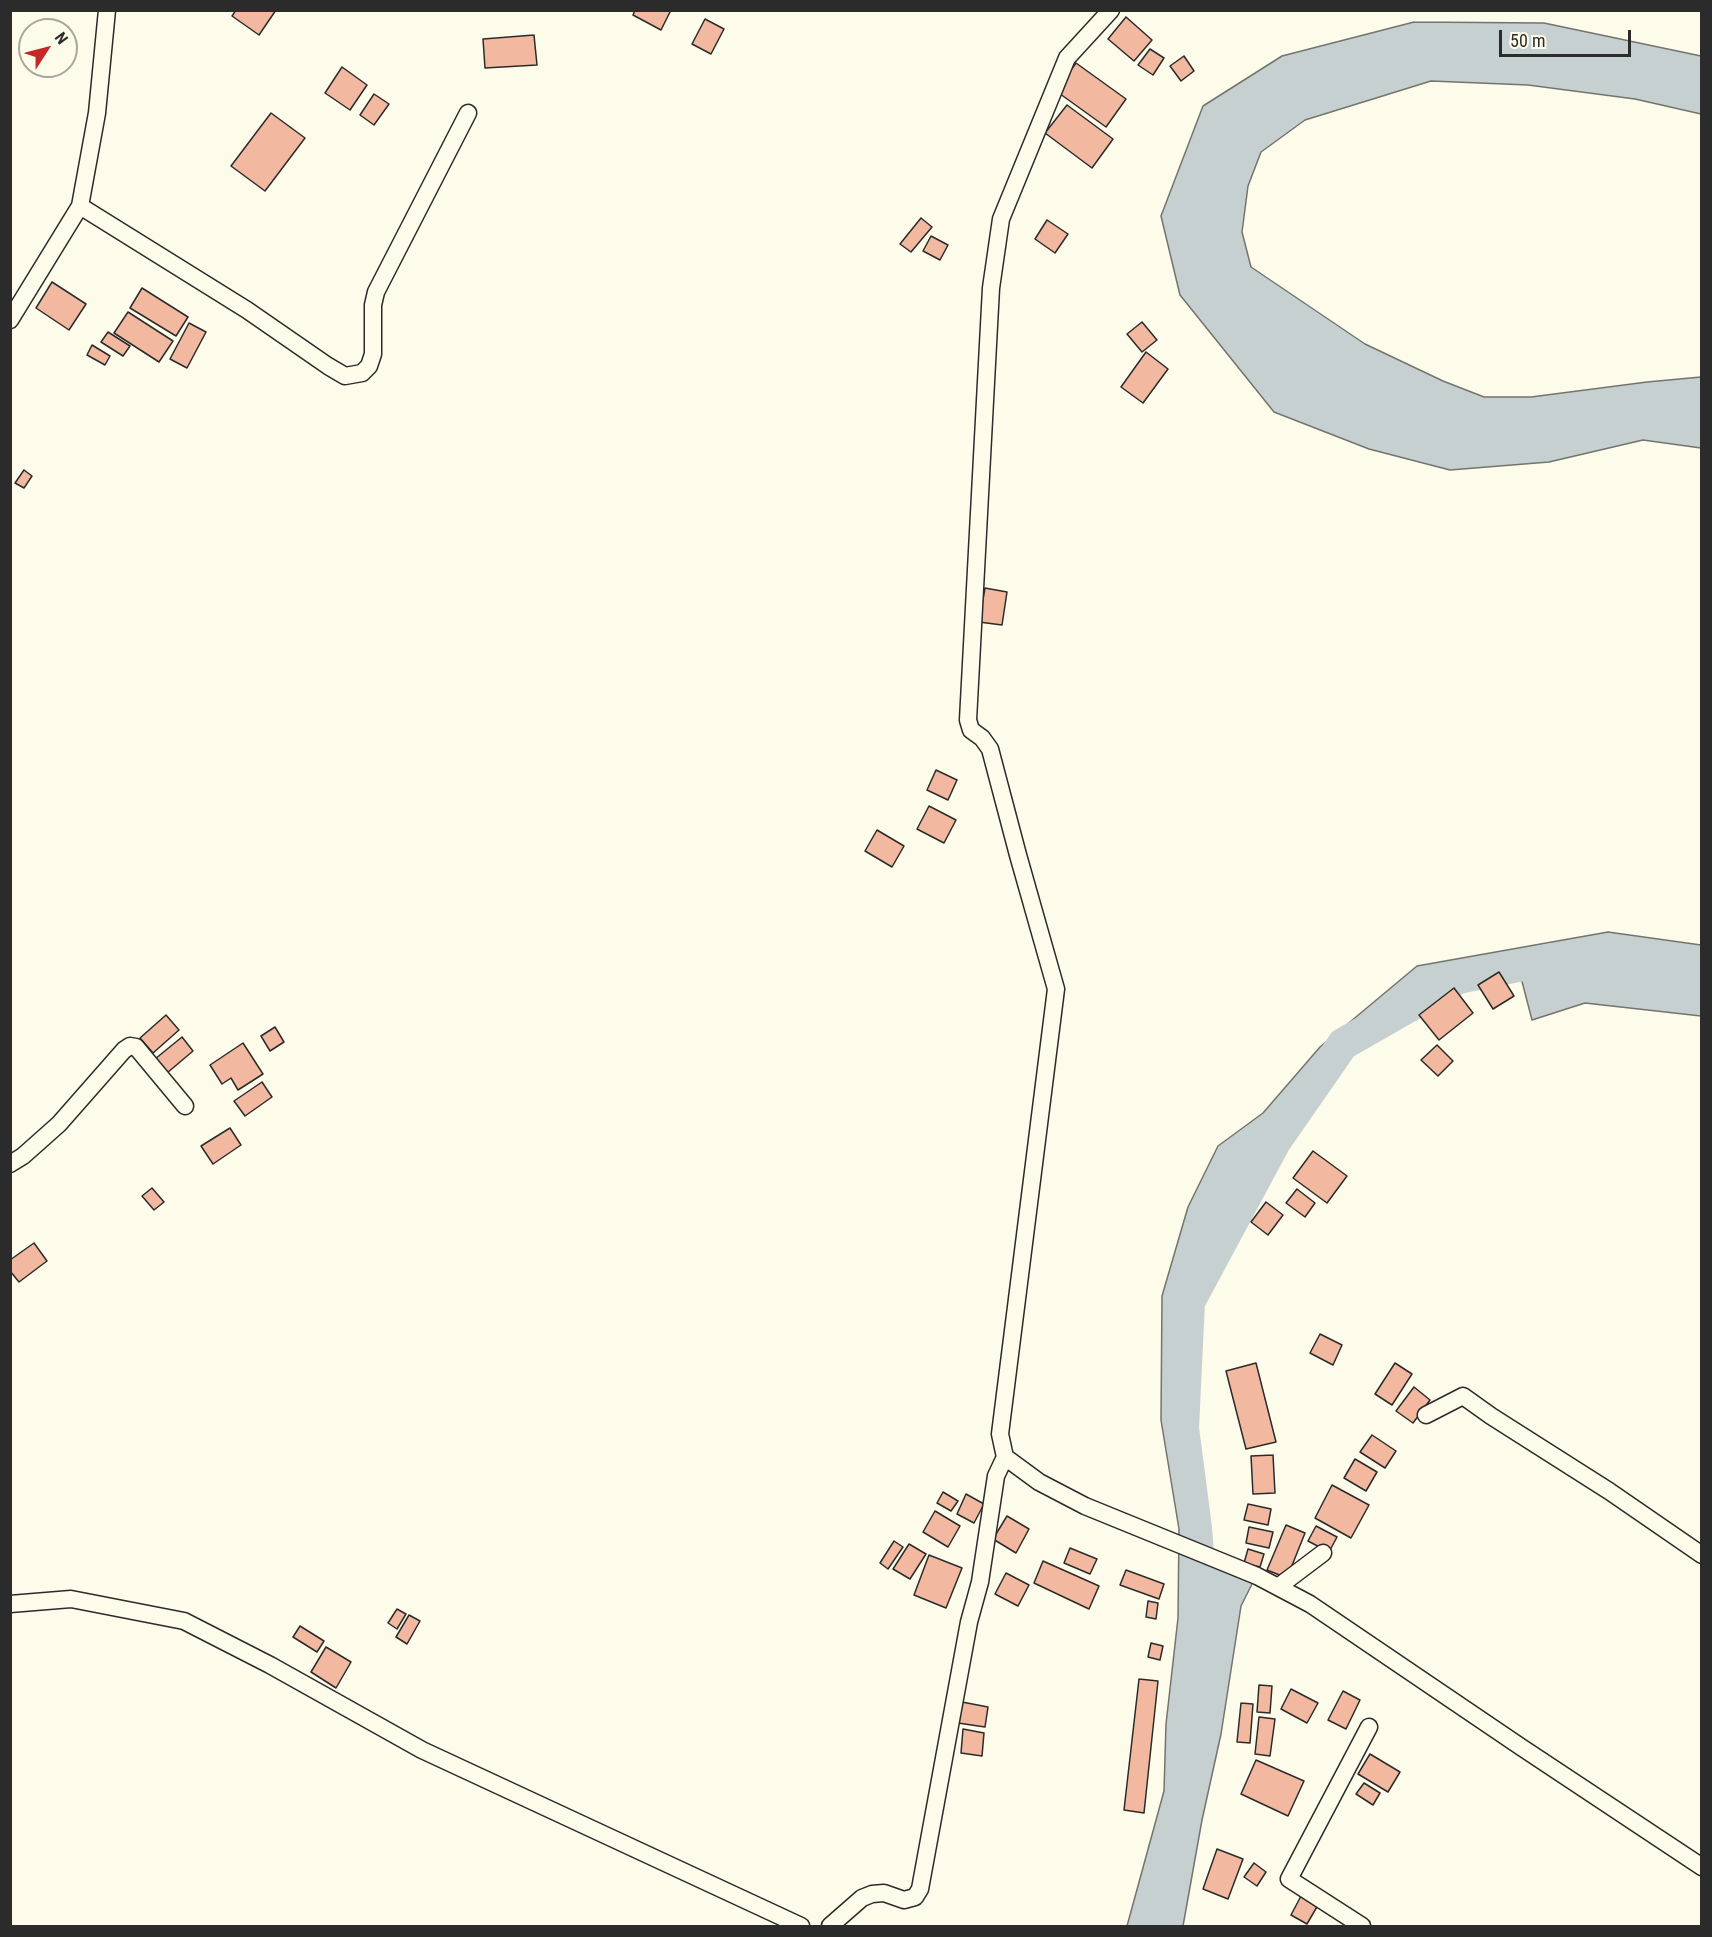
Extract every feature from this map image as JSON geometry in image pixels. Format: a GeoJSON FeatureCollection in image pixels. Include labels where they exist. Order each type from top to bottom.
{"type":"FeatureCollection","features":[{"type":"Feature","properties":{"kind":"street"},"geometry":{"type":"LineString","coordinates":[[10,320],[80,206],[97,113],[108,10]]}},
{"type":"Feature","properties":{"kind":"street"},"geometry":{"type":"LineString","coordinates":[[830,1926],[862,1898],[884,1893],[904,1900],[915,1897],[920,1889],[967,1634],[980,1582],[996,1476],[1005,1457],[1000,1434],[1056,989],[990,749],[982,738],[971,730],[968,720],[982,417],[991,288],[1001,219],[1067,58],[1111,10]]}},
{"type":"Feature","properties":{"kind":"street"},"geometry":{"type":"LineString","coordinates":[[80,206],[247,310],[336,371],[345,376],[362,373],[369,366],[373,354],[373,305],[376,291],[468,113]]}},
{"type":"Feature","properties":{"kind":"street"},"geometry":{"type":"LineString","coordinates":[[10,1164],[23,1156],[59,1124],[130,1046],[136,1047],[185,1106]]}},
{"type":"Feature","properties":{"kind":"street"},"geometry":{"type":"LineString","coordinates":[[1425,1415],[1463,1396],[1609,1491],[1701,1555]]}},
{"type":"Feature","properties":{"kind":"street"},"geometry":{"type":"LineString","coordinates":[[1005,1457],[1039,1482],[1085,1506],[1257,1576],[1310,1604],[1701,1867]]}},
{"type":"Feature","properties":{"kind":"street"},"geometry":{"type":"LineString","coordinates":[[1278,1587],[1323,1553]]}},
{"type":"Feature","properties":{"kind":"street"},"geometry":{"type":"LineString","coordinates":[[10,1605],[71,1599],[184,1621],[270,1665],[422,1750],[801,1926]]}},
{"type":"Feature","properties":{"kind":"street"},"geometry":{"type":"LineString","coordinates":[[1362,1926],[1289,1879],[1369,1727]]}},
{"type":"Feature","properties":{"kind":"shaded area"},"geometry":{"type":"Polygon","coordinates":[[[1414,22],[1544,23],[1701,56],[1701,114],[1635,99],[1528,85],[1431,81],[1305,120],[1261,152],[1248,186],[1242,232],[1251,267],[1365,344],[1443,381],[1484,397],[1531,397],[1701,377],[1701,448],[1643,440],[1549,462],[1450,470],[1369,449],[1274,412],[1180,295],[1161,216],[1203,106],[1282,56],[1414,22]]]}},
{"type":"Feature","properties":{"kind":"shaded area"},"geometry":{"type":"Polygon","coordinates":[[[1608,932],[1701,945],[1701,1016],[1585,1003],[1532,1020],[1518,966],[1458,978],[1343,1044],[1275,1142],[1189,1303],[1183,1428],[1199,1562],[1239,1564],[1254,1569],[1252,1584],[1241,1606],[1221,1734],[1202,1820],[1183,1926],[1127,1926],[1164,1791],[1166,1724],[1178,1618],[1179,1529],[1161,1420],[1162,1296],[1188,1207],[1218,1146],[1263,1113],[1320,1047],[1417,966],[1608,932]]]}},
{"type":"Feature","properties":{"kind":"building"},"geometry":{"type":"Polygon","coordinates":[[[236,10],[276,10],[259,35],[232,16],[236,10]]]}},
{"type":"Feature","properties":{"kind":"building"},"geometry":{"type":"Polygon","coordinates":[[[635,10],[671,10],[661,30],[633,15],[635,10]]]}},
{"type":"Feature","properties":{"kind":"building"},"geometry":{"type":"Polygon","coordinates":[[[1126,17],[1152,40],[1134,61],[1108,39],[1126,17]]]}},
{"type":"Feature","properties":{"kind":"building"},"geometry":{"type":"Polygon","coordinates":[[[705,19],[724,29],[711,54],[692,44],[705,19]]]}},
{"type":"Feature","properties":{"kind":"building"},"geometry":{"type":"Polygon","coordinates":[[[534,35],[537,65],[485,68],[483,39],[534,35]]]}},
{"type":"Feature","properties":{"kind":"building"},"geometry":{"type":"Polygon","coordinates":[[[1150,49],[1164,58],[1153,75],[1138,65],[1150,49]]]}},
{"type":"Feature","properties":{"kind":"building"},"geometry":{"type":"Polygon","coordinates":[[[1184,56],[1194,71],[1181,81],[1170,66],[1184,56]]]}},
{"type":"Feature","properties":{"kind":"building"},"geometry":{"type":"Polygon","coordinates":[[[1076,63],[1126,99],[1106,127],[1056,91],[1076,63]]]}},
{"type":"Feature","properties":{"kind":"building"},"geometry":{"type":"Polygon","coordinates":[[[342,67],[367,85],[350,110],[325,93],[342,67]]]}},
{"type":"Feature","properties":{"kind":"building"},"geometry":{"type":"Polygon","coordinates":[[[374,94],[389,104],[374,125],[360,115],[374,94]]]}},
{"type":"Feature","properties":{"kind":"building"},"geometry":{"type":"Polygon","coordinates":[[[1067,105],[1113,139],[1092,168],[1045,133],[1067,105]]]}},
{"type":"Feature","properties":{"kind":"building"},"geometry":{"type":"Polygon","coordinates":[[[271,113],[305,138],[265,191],[231,166],[271,113]]]}},
{"type":"Feature","properties":{"kind":"building"},"geometry":{"type":"Polygon","coordinates":[[[921,218],[932,227],[911,252],[900,244],[921,218]]]}},
{"type":"Feature","properties":{"kind":"building"},"geometry":{"type":"Polygon","coordinates":[[[1047,220],[1068,234],[1055,253],[1035,239],[1047,220]]]}},
{"type":"Feature","properties":{"kind":"building"},"geometry":{"type":"Polygon","coordinates":[[[931,236],[948,245],[940,260],[923,251],[931,236]]]}},
{"type":"Feature","properties":{"kind":"building"},"geometry":{"type":"Polygon","coordinates":[[[52,282],[86,304],[69,330],[36,308],[52,282]]]}},
{"type":"Feature","properties":{"kind":"building"},"geometry":{"type":"Polygon","coordinates":[[[142,288],[188,317],[176,336],[130,308],[142,288]]]}},
{"type":"Feature","properties":{"kind":"building"},"geometry":{"type":"Polygon","coordinates":[[[128,312],[173,341],[159,362],[114,333],[128,312]]]}},
{"type":"Feature","properties":{"kind":"building"},"geometry":{"type":"Polygon","coordinates":[[[1142,322],[1157,340],[1142,352],[1127,334],[1142,322]]]}},
{"type":"Feature","properties":{"kind":"building"},"geometry":{"type":"Polygon","coordinates":[[[189,323],[206,332],[187,368],[170,359],[189,323]]]}},
{"type":"Feature","properties":{"kind":"building"},"geometry":{"type":"Polygon","coordinates":[[[108,332],[130,346],[123,356],[101,342],[108,332]]]}},
{"type":"Feature","properties":{"kind":"building"},"geometry":{"type":"Polygon","coordinates":[[[92,345],[110,356],[105,365],[87,355],[92,345]]]}},
{"type":"Feature","properties":{"kind":"building"},"geometry":{"type":"Polygon","coordinates":[[[1146,352],[1168,369],[1143,403],[1121,387],[1146,352]]]}},
{"type":"Feature","properties":{"kind":"building"},"geometry":{"type":"Polygon","coordinates":[[[24,470],[32,476],[24,488],[15,483],[24,470]]]}},
{"type":"Feature","properties":{"kind":"building"},"geometry":{"type":"Polygon","coordinates":[[[985,588],[1007,592],[1002,625],[979,622],[985,588]]]}},
{"type":"Feature","properties":{"kind":"building"},"geometry":{"type":"Polygon","coordinates":[[[936,770],[957,780],[948,800],[927,790],[936,770]]]}},
{"type":"Feature","properties":{"kind":"building"},"geometry":{"type":"Polygon","coordinates":[[[929,806],[956,820],[944,843],[917,829],[929,806]]]}},
{"type":"Feature","properties":{"kind":"building"},"geometry":{"type":"Polygon","coordinates":[[[877,830],[904,846],[892,867],[865,851],[877,830]]]}},
{"type":"Feature","properties":{"kind":"building"},"geometry":{"type":"Polygon","coordinates":[[[1499,972],[1514,996],[1493,1009],[1478,985],[1499,972]]]}},
{"type":"Feature","properties":{"kind":"building"},"geometry":{"type":"Polygon","coordinates":[[[1454,988],[1473,1013],[1439,1040],[1419,1015],[1454,988]]]}},
{"type":"Feature","properties":{"kind":"building"},"geometry":{"type":"Polygon","coordinates":[[[166,1015],[179,1030],[153,1053],[140,1038],[166,1015]]]}},
{"type":"Feature","properties":{"kind":"building"},"geometry":{"type":"Polygon","coordinates":[[[275,1027],[284,1042],[270,1051],[261,1036],[275,1027]]]}},
{"type":"Feature","properties":{"kind":"building"},"geometry":{"type":"Polygon","coordinates":[[[182,1037],[193,1051],[167,1073],[155,1059],[182,1037]]]}},
{"type":"Feature","properties":{"kind":"building"},"geometry":{"type":"Polygon","coordinates":[[[243,1043],[263,1074],[238,1090],[231,1078],[222,1084],[210,1065],[243,1043]]]}},
{"type":"Feature","properties":{"kind":"building"},"geometry":{"type":"Polygon","coordinates":[[[1437,1045],[1453,1061],[1438,1076],[1421,1060],[1437,1045]]]}},
{"type":"Feature","properties":{"kind":"building"},"geometry":{"type":"Polygon","coordinates":[[[262,1082],[272,1097],[245,1116],[234,1101],[262,1082]]]}},
{"type":"Feature","properties":{"kind":"building"},"geometry":{"type":"Polygon","coordinates":[[[230,1128],[241,1145],[213,1164],[201,1146],[230,1128]]]}},
{"type":"Feature","properties":{"kind":"building"},"geometry":{"type":"Polygon","coordinates":[[[1313,1151],[1347,1176],[1327,1203],[1293,1178],[1313,1151]]]}},
{"type":"Feature","properties":{"kind":"building"},"geometry":{"type":"Polygon","coordinates":[[[152,1188],[164,1202],[154,1210],[142,1196],[152,1188]]]}},
{"type":"Feature","properties":{"kind":"building"},"geometry":{"type":"Polygon","coordinates":[[[1297,1189],[1315,1203],[1305,1217],[1286,1203],[1297,1189]]]}},
{"type":"Feature","properties":{"kind":"building"},"geometry":{"type":"Polygon","coordinates":[[[1266,1202],[1283,1215],[1268,1235],[1251,1222],[1266,1202]]]}},
{"type":"Feature","properties":{"kind":"building"},"geometry":{"type":"Polygon","coordinates":[[[34,1243],[47,1261],[19,1282],[10,1271],[10,1260],[34,1243]]]}},
{"type":"Feature","properties":{"kind":"building"},"geometry":{"type":"Polygon","coordinates":[[[1320,1334],[1342,1345],[1333,1365],[1310,1353],[1320,1334]]]}},
{"type":"Feature","properties":{"kind":"building"},"geometry":{"type":"Polygon","coordinates":[[[1256,1363],[1276,1442],[1246,1449],[1226,1371],[1256,1363]]]}},
{"type":"Feature","properties":{"kind":"building"},"geometry":{"type":"Polygon","coordinates":[[[1395,1363],[1412,1374],[1392,1405],[1375,1394],[1395,1363]]]}},
{"type":"Feature","properties":{"kind":"building"},"geometry":{"type":"Polygon","coordinates":[[[1414,1387],[1430,1400],[1413,1423],[1396,1411],[1414,1387]]]}},
{"type":"Feature","properties":{"kind":"building"},"geometry":{"type":"Polygon","coordinates":[[[1372,1435],[1396,1451],[1385,1468],[1360,1452],[1372,1435]]]}},
{"type":"Feature","properties":{"kind":"building"},"geometry":{"type":"Polygon","coordinates":[[[1273,1455],[1275,1493],[1253,1494],[1251,1456],[1273,1455]]]}},
{"type":"Feature","properties":{"kind":"building"},"geometry":{"type":"Polygon","coordinates":[[[1355,1459],[1377,1472],[1366,1491],[1344,1478],[1355,1459]]]}},
{"type":"Feature","properties":{"kind":"building"},"geometry":{"type":"Polygon","coordinates":[[[1332,1485],[1369,1505],[1351,1538],[1315,1518],[1332,1485]]]}},
{"type":"Feature","properties":{"kind":"building"},"geometry":{"type":"Polygon","coordinates":[[[943,1492],[958,1501],[951,1511],[937,1503],[943,1492]]]}},
{"type":"Feature","properties":{"kind":"building"},"geometry":{"type":"Polygon","coordinates":[[[966,1494],[984,1504],[974,1523],[957,1514],[966,1494]]]}},
{"type":"Feature","properties":{"kind":"building"},"geometry":{"type":"Polygon","coordinates":[[[1248,1504],[1271,1509],[1268,1525],[1244,1520],[1248,1504]]]}},
{"type":"Feature","properties":{"kind":"building"},"geometry":{"type":"Polygon","coordinates":[[[935,1511],[960,1526],[948,1547],[923,1532],[935,1511]]]}},
{"type":"Feature","properties":{"kind":"building"},"geometry":{"type":"Polygon","coordinates":[[[1007,1516],[1029,1529],[1016,1553],[993,1539],[1007,1516]]]}},
{"type":"Feature","properties":{"kind":"building"},"geometry":{"type":"Polygon","coordinates":[[[1286,1525],[1305,1533],[1287,1578],[1267,1570],[1286,1525]]]}},
{"type":"Feature","properties":{"kind":"building"},"geometry":{"type":"Polygon","coordinates":[[[1316,1526],[1337,1537],[1329,1552],[1308,1541],[1316,1526]]]}},
{"type":"Feature","properties":{"kind":"building"},"geometry":{"type":"Polygon","coordinates":[[[1249,1527],[1273,1532],[1269,1548],[1246,1543],[1249,1527]]]}},
{"type":"Feature","properties":{"kind":"building"},"geometry":{"type":"Polygon","coordinates":[[[894,1541],[903,1547],[888,1569],[880,1563],[894,1541]]]}},
{"type":"Feature","properties":{"kind":"building"},"geometry":{"type":"Polygon","coordinates":[[[909,1544],[926,1554],[910,1579],[893,1569],[909,1544]]]}},
{"type":"Feature","properties":{"kind":"building"},"geometry":{"type":"Polygon","coordinates":[[[1070,1548],[1097,1559],[1090,1574],[1064,1563],[1070,1548]]]}},
{"type":"Feature","properties":{"kind":"building"},"geometry":{"type":"Polygon","coordinates":[[[1248,1549],[1264,1554],[1260,1567],[1244,1563],[1248,1549]]]}},
{"type":"Feature","properties":{"kind":"building"},"geometry":{"type":"Polygon","coordinates":[[[929,1555],[962,1568],[946,1608],[914,1595],[929,1555]]]}},
{"type":"Feature","properties":{"kind":"building"},"geometry":{"type":"Polygon","coordinates":[[[1043,1561],[1099,1586],[1089,1609],[1034,1583],[1043,1561]]]}},
{"type":"Feature","properties":{"kind":"building"},"geometry":{"type":"Polygon","coordinates":[[[1126,1570],[1164,1584],[1159,1599],[1120,1585],[1126,1570]]]}},
{"type":"Feature","properties":{"kind":"building"},"geometry":{"type":"Polygon","coordinates":[[[1006,1573],[1029,1585],[1018,1606],[995,1594],[1006,1573]]]}},
{"type":"Feature","properties":{"kind":"building"},"geometry":{"type":"Polygon","coordinates":[[[1148,1601],[1158,1603],[1156,1619],[1146,1617],[1148,1601]]]}},
{"type":"Feature","properties":{"kind":"building"},"geometry":{"type":"Polygon","coordinates":[[[397,1609],[406,1614],[397,1629],[388,1623],[397,1609]]]}},
{"type":"Feature","properties":{"kind":"building"},"geometry":{"type":"Polygon","coordinates":[[[409,1615],[420,1621],[407,1644],[396,1637],[409,1615]]]}},
{"type":"Feature","properties":{"kind":"building"},"geometry":{"type":"Polygon","coordinates":[[[300,1626],[324,1641],[317,1652],[293,1637],[300,1626]]]}},
{"type":"Feature","properties":{"kind":"building"},"geometry":{"type":"Polygon","coordinates":[[[1151,1643],[1163,1646],[1160,1660],[1148,1657],[1151,1643]]]}},
{"type":"Feature","properties":{"kind":"building"},"geometry":{"type":"Polygon","coordinates":[[[326,1647],[351,1662],[336,1688],[311,1672],[326,1647]]]}},
{"type":"Feature","properties":{"kind":"building"},"geometry":{"type":"Polygon","coordinates":[[[1139,1679],[1158,1681],[1144,1813],[1124,1810],[1139,1679]]]}},
{"type":"Feature","properties":{"kind":"building"},"geometry":{"type":"Polygon","coordinates":[[[1259,1685],[1272,1686],[1270,1713],[1257,1712],[1259,1685]]]}},
{"type":"Feature","properties":{"kind":"building"},"geometry":{"type":"Polygon","coordinates":[[[1291,1689],[1318,1703],[1307,1723],[1281,1709],[1291,1689]]]}},
{"type":"Feature","properties":{"kind":"building"},"geometry":{"type":"Polygon","coordinates":[[[1343,1691],[1360,1700],[1346,1729],[1328,1720],[1343,1691]]]}},
{"type":"Feature","properties":{"kind":"building"},"geometry":{"type":"Polygon","coordinates":[[[962,1702],[988,1707],[985,1727],[958,1723],[962,1702]]]}},
{"type":"Feature","properties":{"kind":"building"},"geometry":{"type":"Polygon","coordinates":[[[1241,1703],[1253,1704],[1250,1743],[1237,1742],[1241,1703]]]}},
{"type":"Feature","properties":{"kind":"building"},"geometry":{"type":"Polygon","coordinates":[[[1259,1717],[1275,1719],[1270,1756],[1255,1754],[1259,1717]]]}},
{"type":"Feature","properties":{"kind":"building"},"geometry":{"type":"Polygon","coordinates":[[[963,1729],[984,1733],[982,1756],[961,1753],[963,1729]]]}},
{"type":"Feature","properties":{"kind":"building"},"geometry":{"type":"Polygon","coordinates":[[[1370,1754],[1400,1772],[1388,1792],[1358,1774],[1370,1754]]]}},
{"type":"Feature","properties":{"kind":"building"},"geometry":{"type":"Polygon","coordinates":[[[1256,1760],[1304,1781],[1288,1816],[1241,1794],[1256,1760]]]}},
{"type":"Feature","properties":{"kind":"building"},"geometry":{"type":"Polygon","coordinates":[[[1364,1783],[1380,1793],[1373,1805],[1356,1794],[1364,1783]]]}},
{"type":"Feature","properties":{"kind":"building"},"geometry":{"type":"Polygon","coordinates":[[[1217,1849],[1243,1859],[1228,1899],[1203,1889],[1217,1849]]]}},
{"type":"Feature","properties":{"kind":"building"},"geometry":{"type":"Polygon","coordinates":[[[1254,1863],[1266,1872],[1257,1886],[1244,1877],[1254,1863]]]}},
{"type":"Feature","properties":{"kind":"building"},"geometry":{"type":"Polygon","coordinates":[[[1301,1896],[1318,1905],[1307,1924],[1291,1915],[1301,1896]]]}},
{"type":"Feature","properties":{"kind":"waterway"},"geometry":{"type":"LineString","coordinates":[[1202,1606],[1196,1528],[1183,1428],[1189,1302],[1275,1142],[1343,1044],[1458,978],[1553,959]]}}]}
